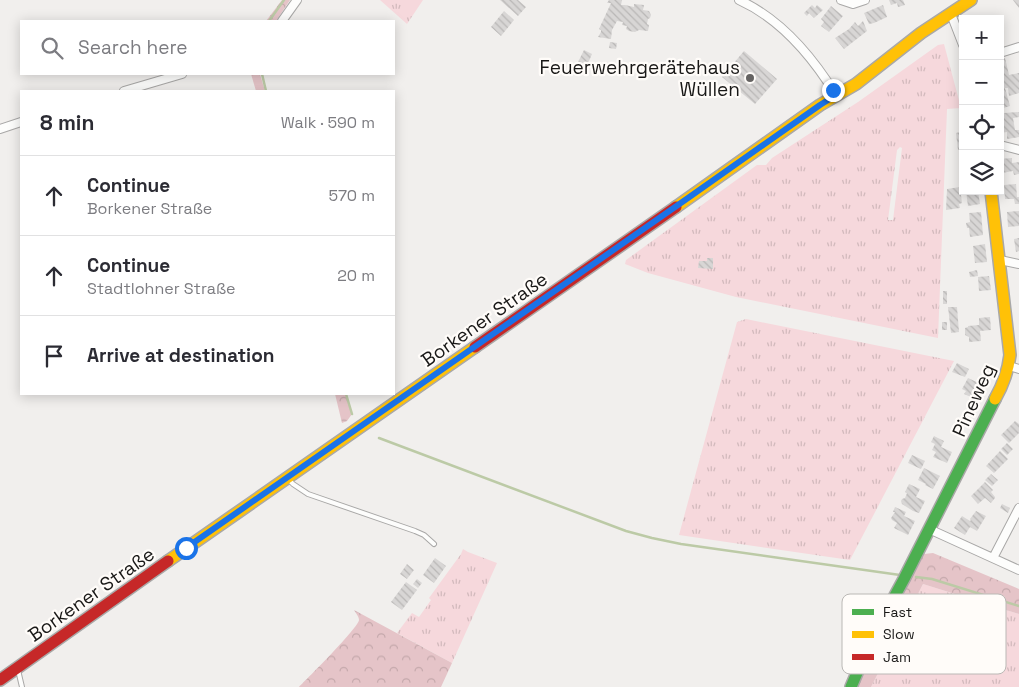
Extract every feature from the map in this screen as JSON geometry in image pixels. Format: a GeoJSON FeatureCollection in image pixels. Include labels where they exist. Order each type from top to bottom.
{"type":"FeatureCollection","features":[{"type":"Feature","properties":{"kind":"main road","name":"Borkener Straße"},"geometry":{"type":"LineString","coordinates":[[0,680],[817,108],[856,84],[921,33],[971,0]]}},
{"type":"Feature","properties":{"kind":"main road","name":"Pineweg"},"geometry":{"type":"LineString","coordinates":[[896,594],[1000,389],[1014,367],[1010,355],[992,195]]}},
{"type":"Feature","properties":{"kind":"main road","name":"Pineweg"},"geometry":{"type":"LineString","coordinates":[[851,687],[857,674]]}},
{"type":"Feature","properties":{"kind":"street"},"geometry":{"type":"LineString","coordinates":[[283,20],[297,0]]}},
{"type":"Feature","properties":{"kind":"street"},"geometry":{"type":"LineString","coordinates":[[739,0],[775,23],[800,45],[818,67],[836,95]]}},
{"type":"Feature","properties":{"kind":"street"},"geometry":{"type":"LineString","coordinates":[[841,0],[854,4],[865,0]]}},
{"type":"Feature","properties":{"kind":"street"},"geometry":{"type":"LineString","coordinates":[[951,14],[959,35]]}},
{"type":"Feature","properties":{"kind":"street"},"geometry":{"type":"LineString","coordinates":[[1004,52],[1019,47]]}},
{"type":"Feature","properties":{"kind":"street"},"geometry":{"type":"LineString","coordinates":[[127,90],[179,75]]}},
{"type":"Feature","properties":{"kind":"street"},"geometry":{"type":"LineString","coordinates":[[0,129],[20,122]]}},
{"type":"Feature","properties":{"kind":"street"},"geometry":{"type":"LineString","coordinates":[[1004,146],[1019,150]]}},
{"type":"Feature","properties":{"kind":"street"},"geometry":{"type":"LineString","coordinates":[[1000,260],[1019,264]]}},
{"type":"Feature","properties":{"kind":"street"},"geometry":{"type":"LineString","coordinates":[[993,558],[1019,508]]}},
{"type":"Feature","properties":{"kind":"street"},"geometry":{"type":"LineString","coordinates":[[929,530],[1019,570]]}},
{"type":"Feature","properties":{"kind":"lane"},"geometry":{"type":"LineString","coordinates":[[288,478],[293,484],[308,494],[416,531],[434,544]]}},
{"type":"Feature","properties":{"kind":"lane"},"geometry":{"type":"LineString","coordinates":[[17,668],[22,687]]}},
{"type":"Feature","properties":{"kind":"green space"},"geometry":{"type":"Polygon","coordinates":[[[282,0],[290,0],[277,20],[267,20],[282,0]]]}},
{"type":"Feature","properties":{"kind":"green space"},"geometry":{"type":"Polygon","coordinates":[[[380,0],[423,0],[407,24],[380,0]]]}},
{"type":"Feature","properties":{"kind":"green space"},"geometry":{"type":"Polygon","coordinates":[[[944,44],[959,100],[959,108],[947,109],[938,338],[736,297],[648,273],[625,264],[626,260],[757,165],[766,165],[772,158],[858,102],[938,45],[944,44]],[[900,147],[897,150],[888,220],[893,220],[902,148],[900,147]]]}},
{"type":"Feature","properties":{"kind":"green space"},"geometry":{"type":"Polygon","coordinates":[[[251,75],[260,75],[265,90],[256,90],[251,75]]]}},
{"type":"Feature","properties":{"kind":"green space"},"geometry":{"type":"Polygon","coordinates":[[[746,319],[954,361],[850,560],[679,535],[737,322],[746,319]]]}},
{"type":"Feature","properties":{"kind":"green space"},"geometry":{"type":"Polygon","coordinates":[[[335,395],[346,395],[352,414],[347,421],[342,423],[335,395]]]}},
{"type":"Feature","properties":{"kind":"green space"},"geometry":{"type":"Polygon","coordinates":[[[463,549],[497,563],[452,663],[397,633],[412,613],[419,617],[431,600],[429,598],[463,549]]]}},
{"type":"Feature","properties":{"kind":"green space"},"geometry":{"type":"Polygon","coordinates":[[[933,553],[1019,589],[1019,614],[1006,610],[1006,594],[955,594],[923,584],[918,594],[903,594],[924,554],[933,553]]]}},
{"type":"Feature","properties":{"kind":"green space"},"geometry":{"type":"Polygon","coordinates":[[[923,584],[955,594],[918,594],[923,584]]]}},
{"type":"Feature","properties":{"kind":"green space"},"geometry":{"type":"Polygon","coordinates":[[[354,610],[452,663],[441,687],[299,687],[357,625],[359,619],[354,610]]]}},
{"type":"Feature","properties":{"kind":"green space"},"geometry":{"type":"Polygon","coordinates":[[[1006,610],[1019,614],[1019,687],[871,687],[878,674],[1006,674],[1006,610]]]}},
{"type":"Feature","properties":{"kind":"green space"},"geometry":{"type":"Polygon","coordinates":[[[863,674],[878,674],[871,687],[857,687],[863,674]]]}},
{"type":"Feature","properties":{"kind":"building"},"geometry":{"type":"Polygon","coordinates":[[[500,0],[518,0],[526,7],[518,16],[500,0]]]}},
{"type":"Feature","properties":{"kind":"building"},"geometry":{"type":"Polygon","coordinates":[[[609,0],[622,0],[621,5],[634,7],[634,4],[644,5],[643,10],[649,11],[651,15],[647,24],[649,25],[648,31],[629,31],[626,29],[627,26],[622,25],[623,22],[617,21],[612,30],[611,39],[598,37],[601,32],[599,29],[611,3],[607,3],[609,0]]]}},
{"type":"Feature","properties":{"kind":"building"},"geometry":{"type":"Polygon","coordinates":[[[889,0],[903,0],[905,5],[898,7],[897,3],[891,5],[889,0]]]}},
{"type":"Feature","properties":{"kind":"building"},"geometry":{"type":"Polygon","coordinates":[[[1013,0],[1019,0],[1019,8],[1013,0]]]}},
{"type":"Feature","properties":{"kind":"building"},"geometry":{"type":"Polygon","coordinates":[[[812,5],[815,8],[817,5],[823,10],[814,18],[809,13],[807,16],[804,13],[812,5]]]}},
{"type":"Feature","properties":{"kind":"building"},"geometry":{"type":"Polygon","coordinates":[[[883,5],[887,17],[869,24],[864,13],[883,5]]]}},
{"type":"Feature","properties":{"kind":"building"},"geometry":{"type":"Polygon","coordinates":[[[831,6],[843,16],[829,32],[821,26],[824,22],[821,19],[831,6]]]}},
{"type":"Feature","properties":{"kind":"building"},"geometry":{"type":"Polygon","coordinates":[[[504,11],[514,20],[501,36],[491,27],[504,11]]]}},
{"type":"Feature","properties":{"kind":"building"},"geometry":{"type":"Polygon","coordinates":[[[863,21],[867,31],[844,49],[835,38],[849,29],[855,22],[858,26],[863,21]]]}},
{"type":"Feature","properties":{"kind":"building"},"geometry":{"type":"Polygon","coordinates":[[[610,42],[617,43],[616,49],[609,48],[610,42]]]}},
{"type":"Feature","properties":{"kind":"building"},"geometry":{"type":"Polygon","coordinates":[[[584,50],[592,54],[586,68],[577,64],[584,50]]]}},
{"type":"Feature","properties":{"kind":"building","name":"Feuerwehrgerätehaus Wüllen"},"geometry":{"type":"Polygon","coordinates":[[[744,51],[777,79],[755,104],[722,77],[744,51]]]}},
{"type":"Feature","properties":{"kind":"building"},"geometry":{"type":"Polygon","coordinates":[[[1004,58],[1009,75],[1019,73],[1019,93],[1009,96],[1008,88],[1005,88],[1010,106],[1004,108],[1004,60],[1004,58]]]}},
{"type":"Feature","properties":{"kind":"building"},"geometry":{"type":"Polygon","coordinates":[[[1019,112],[1019,117],[1013,118],[1015,130],[1019,130],[1019,137],[1007,139],[1007,132],[1004,132],[1004,113],[1019,112]]]}},
{"type":"Feature","properties":{"kind":"building"},"geometry":{"type":"Polygon","coordinates":[[[959,132],[958,150],[956,133],[959,132]]]}},
{"type":"Feature","properties":{"kind":"building"},"geometry":{"type":"Polygon","coordinates":[[[1012,158],[1012,163],[1019,162],[1019,174],[1014,175],[1013,171],[1004,173],[1004,159],[1012,158]]]}},
{"type":"Feature","properties":{"kind":"building"},"geometry":{"type":"Polygon","coordinates":[[[1016,184],[1019,204],[1015,204],[1014,199],[1005,199],[1004,185],[1016,184]]]}},
{"type":"Feature","properties":{"kind":"building"},"geometry":{"type":"Polygon","coordinates":[[[959,187],[962,203],[959,204],[960,208],[946,210],[947,189],[959,187]]]}},
{"type":"Feature","properties":{"kind":"building"},"geometry":{"type":"Polygon","coordinates":[[[967,195],[979,195],[980,204],[968,206],[967,195]]]}},
{"type":"Feature","properties":{"kind":"building"},"geometry":{"type":"Polygon","coordinates":[[[1019,211],[1019,226],[1008,227],[1007,212],[1019,211]]]}},
{"type":"Feature","properties":{"kind":"building"},"geometry":{"type":"Polygon","coordinates":[[[981,212],[983,235],[970,237],[969,228],[967,228],[966,223],[970,222],[969,213],[981,212]]]}},
{"type":"Feature","properties":{"kind":"building"},"geometry":{"type":"Polygon","coordinates":[[[1019,238],[1019,251],[1016,252],[1014,239],[1019,238]]]}},
{"type":"Feature","properties":{"kind":"building"},"geometry":{"type":"Polygon","coordinates":[[[985,244],[987,262],[975,263],[973,246],[985,244]]]}},
{"type":"Feature","properties":{"kind":"building"},"geometry":{"type":"Polygon","coordinates":[[[707,258],[713,258],[713,269],[698,268],[699,261],[707,261],[707,258]]]}},
{"type":"Feature","properties":{"kind":"building"},"geometry":{"type":"Polygon","coordinates":[[[977,270],[978,276],[970,277],[969,272],[977,270]]]}},
{"type":"Feature","properties":{"kind":"building"},"geometry":{"type":"Polygon","coordinates":[[[989,276],[991,290],[979,291],[978,277],[989,276]]]}},
{"type":"Feature","properties":{"kind":"building"},"geometry":{"type":"Polygon","coordinates":[[[943,291],[947,291],[947,304],[943,304],[943,291]]]}},
{"type":"Feature","properties":{"kind":"building"},"geometry":{"type":"Polygon","coordinates":[[[948,307],[957,307],[959,332],[951,333],[948,307]]]}},
{"type":"Feature","properties":{"kind":"building"},"geometry":{"type":"Polygon","coordinates":[[[990,317],[991,330],[980,331],[981,341],[969,342],[969,337],[965,335],[965,328],[979,325],[979,318],[990,317]]]}},
{"type":"Feature","properties":{"kind":"building"},"geometry":{"type":"Polygon","coordinates":[[[942,322],[947,322],[947,330],[942,330],[942,322]]]}},
{"type":"Feature","properties":{"kind":"building"},"geometry":{"type":"Polygon","coordinates":[[[957,363],[969,369],[965,377],[952,372],[957,363]]]}},
{"type":"Feature","properties":{"kind":"building"},"geometry":{"type":"Polygon","coordinates":[[[968,378],[983,385],[977,398],[964,394],[966,391],[962,389],[968,378]]]}},
{"type":"Feature","properties":{"kind":"building"},"geometry":{"type":"Polygon","coordinates":[[[1015,421],[1019,424],[1019,433],[1009,443],[1001,435],[1015,421]]]}},
{"type":"Feature","properties":{"kind":"building"},"geometry":{"type":"Polygon","coordinates":[[[934,436],[944,441],[941,447],[952,452],[947,463],[933,457],[936,452],[932,450],[935,444],[931,442],[934,436]]]}},
{"type":"Feature","properties":{"kind":"building"},"geometry":{"type":"Polygon","coordinates":[[[1007,443],[1013,449],[1007,455],[1001,449],[1007,443]]]}},
{"type":"Feature","properties":{"kind":"building"},"geometry":{"type":"Polygon","coordinates":[[[1000,451],[1008,459],[994,473],[986,466],[1000,451]]]}},
{"type":"Feature","properties":{"kind":"building"},"geometry":{"type":"Polygon","coordinates":[[[912,455],[925,461],[921,469],[908,463],[912,455]]]}},
{"type":"Feature","properties":{"kind":"building"},"geometry":{"type":"Polygon","coordinates":[[[924,468],[940,476],[933,489],[918,480],[924,468]]]}},
{"type":"Feature","properties":{"kind":"building"},"geometry":{"type":"Polygon","coordinates":[[[991,474],[998,480],[992,486],[985,480],[991,474]]]}},
{"type":"Feature","properties":{"kind":"building"},"geometry":{"type":"Polygon","coordinates":[[[985,482],[993,490],[991,492],[995,498],[991,503],[985,498],[978,504],[971,496],[985,482]]]}},
{"type":"Feature","properties":{"kind":"building"},"geometry":{"type":"Polygon","coordinates":[[[909,484],[920,489],[916,497],[925,501],[919,513],[902,504],[901,501],[905,498],[907,493],[905,492],[909,484]]]}},
{"type":"Feature","properties":{"kind":"building"},"geometry":{"type":"Polygon","coordinates":[[[1002,504],[1010,508],[1008,513],[1000,508],[1002,504]]]}},
{"type":"Feature","properties":{"kind":"building"},"geometry":{"type":"Polygon","coordinates":[[[895,507],[906,512],[904,516],[915,521],[908,535],[894,528],[897,523],[891,518],[895,512],[893,512],[895,507]]]}},
{"type":"Feature","properties":{"kind":"building"},"geometry":{"type":"Polygon","coordinates":[[[976,511],[986,516],[977,531],[970,527],[965,535],[954,528],[962,516],[970,521],[976,511]]]}},
{"type":"Feature","properties":{"kind":"building"},"geometry":{"type":"Polygon","coordinates":[[[435,558],[446,566],[434,583],[423,575],[435,558]]]}},
{"type":"Feature","properties":{"kind":"building"},"geometry":{"type":"Polygon","coordinates":[[[407,564],[414,570],[407,579],[400,574],[407,564]]]}},
{"type":"Feature","properties":{"kind":"building"},"geometry":{"type":"Polygon","coordinates":[[[417,579],[422,583],[418,588],[413,584],[417,579]]]}},
{"type":"Feature","properties":{"kind":"building"},"geometry":{"type":"Polygon","coordinates":[[[406,582],[417,590],[402,610],[391,602],[406,582]]]}},
{"type":"Feature","properties":{"kind":"waterway"},"geometry":{"type":"LineString","coordinates":[[270,20],[284,0]]}},
{"type":"Feature","properties":{"kind":"waterway"},"geometry":{"type":"LineString","coordinates":[[262,75],[266,90]]}},
{"type":"Feature","properties":{"kind":"waterway"},"geometry":{"type":"LineString","coordinates":[[346,395],[352,414]]}},
{"type":"Feature","properties":{"kind":"waterway"},"geometry":{"type":"LineString","coordinates":[[379,438],[626,531],[652,538],[681,544],[900,575]]}},
{"type":"Feature","properties":{"kind":"waterway"},"geometry":{"type":"LineString","coordinates":[[916,577],[932,579],[980,594]]}},
{"type":"Feature","properties":{"kind":"waterway"},"geometry":{"type":"LineString","coordinates":[[1006,602],[1019,606]]}},
{"type":"Feature","properties":{"kind":"traffic: fast"},"geometry":{"type":"LineString","coordinates":[[896,594],[995,399]]}},
{"type":"Feature","properties":{"kind":"traffic: fast"},"geometry":{"type":"LineString","coordinates":[[851,687],[857,674]]}},
{"type":"Feature","properties":{"kind":"traffic: slow"},"geometry":{"type":"LineString","coordinates":[[676,207],[820,105],[856,84],[921,33],[971,0]]}},
{"type":"Feature","properties":{"kind":"traffic: slow"},"geometry":{"type":"LineString","coordinates":[[991,195],[1010,355],[1005,378],[995,399]]}},
{"type":"Feature","properties":{"kind":"traffic: slow"},"geometry":{"type":"LineString","coordinates":[[168,561],[475,347]]}},
{"type":"Feature","properties":{"kind":"traffic: jam"},"geometry":{"type":"LineString","coordinates":[[475,347],[676,207]]}},
{"type":"Feature","properties":{"kind":"traffic: jam"},"geometry":{"type":"LineString","coordinates":[[0,680],[168,561]]}},
{"type":"Feature","properties":{"kind":"place","name":"Feuerwehrgerätehaus Wüllen"},"geometry":{"type":"Point","coordinates":[750,78]}},
{"type":"Feature","properties":{"kind":"route"},"geometry":{"type":"LineString","coordinates":[[186,548],[836,95],[833,90]]}}]}
